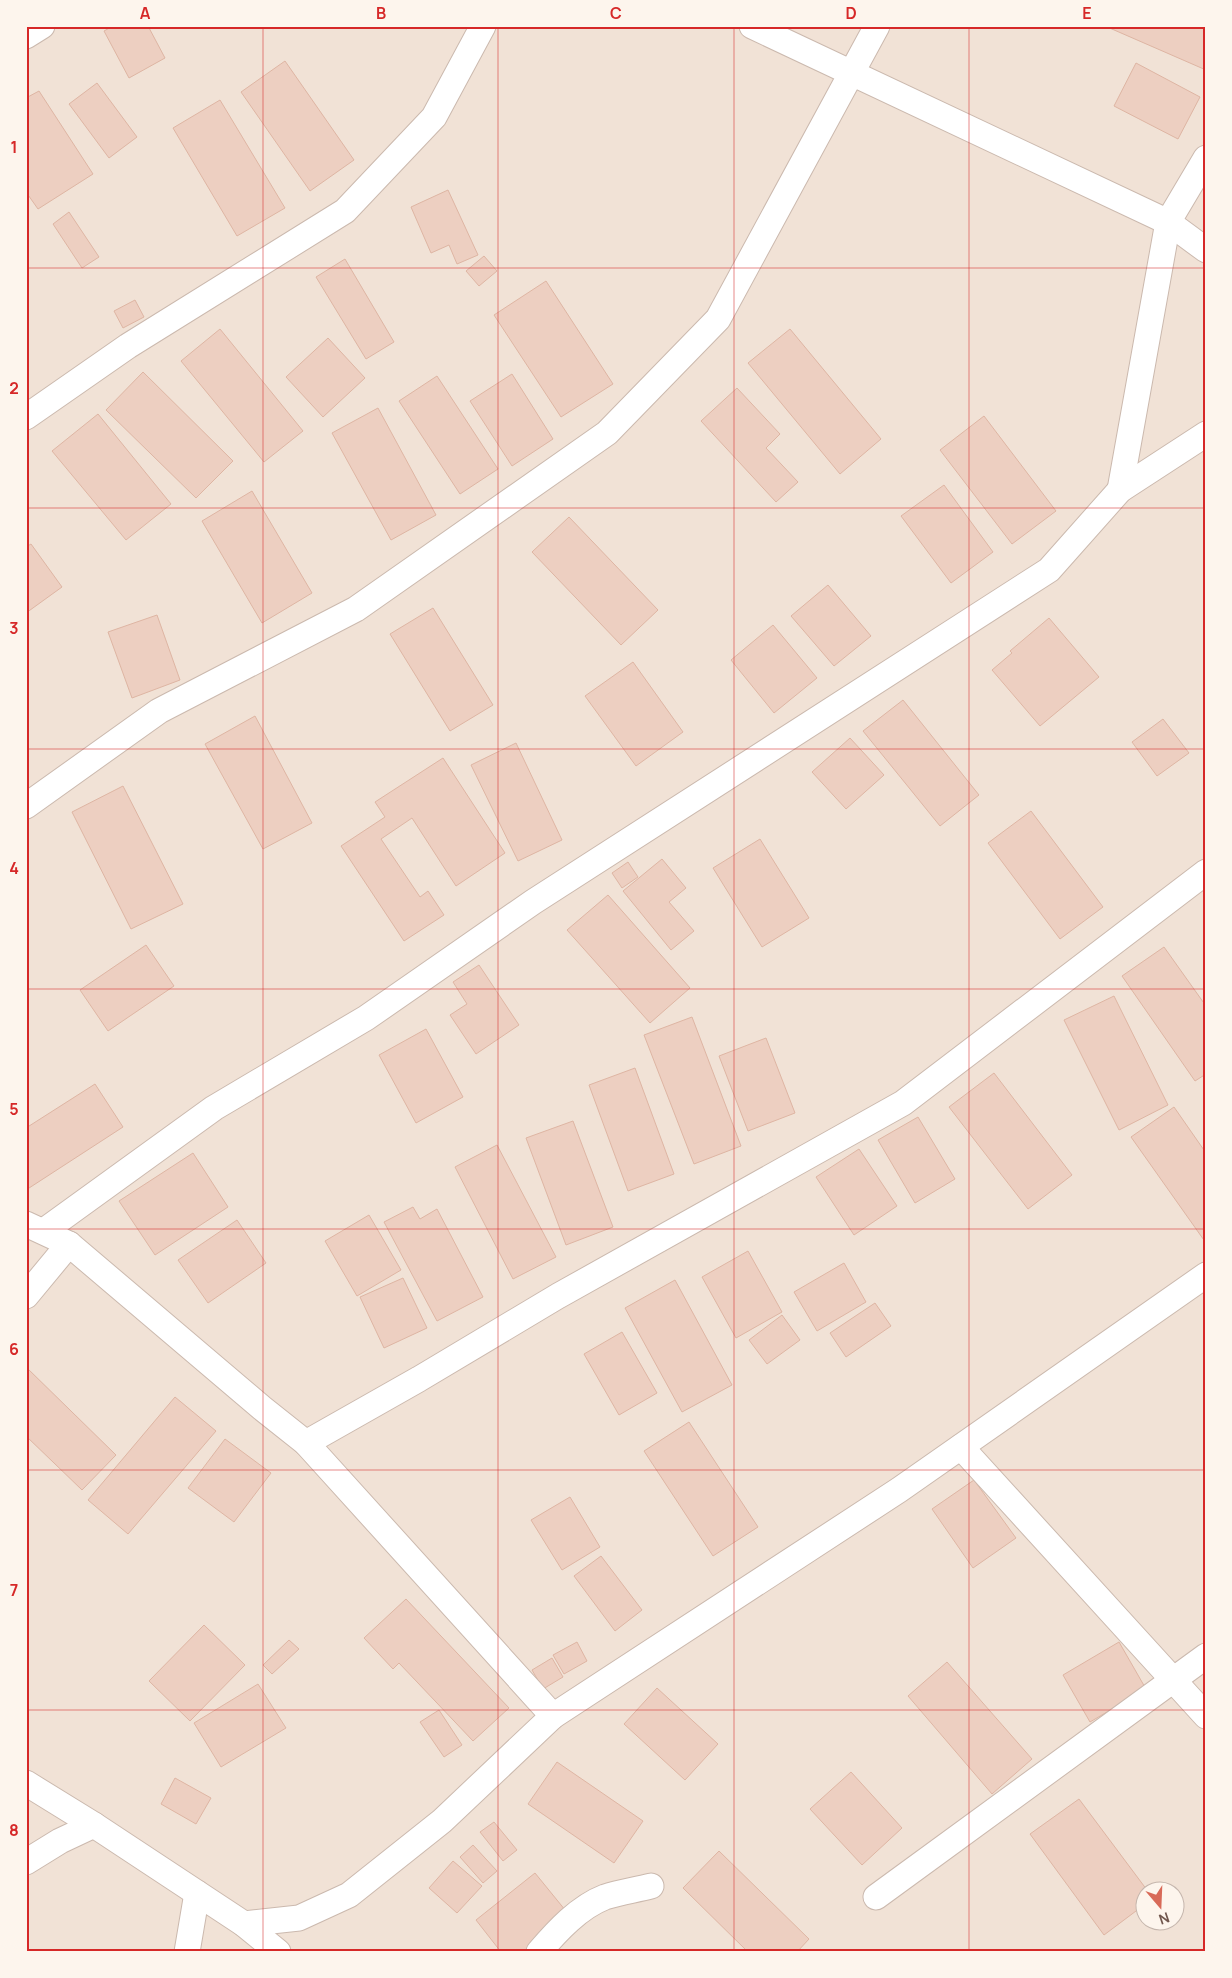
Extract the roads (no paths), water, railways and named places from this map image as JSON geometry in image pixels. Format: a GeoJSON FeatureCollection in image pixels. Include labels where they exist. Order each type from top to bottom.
{"type":"FeatureCollection","features":[{"type":"Feature","properties":{"kind":"street"},"geometry":{"type":"LineString","coordinates":[[26,36],[42,26]]}},
{"type":"Feature","properties":{"kind":"street"},"geometry":{"type":"LineString","coordinates":[[26,417],[128,346],[345,211],[434,117],[483,26]]}},
{"type":"Feature","properties":{"kind":"street"},"geometry":{"type":"LineString","coordinates":[[752,26],[1168,222],[1206,250]]}},
{"type":"Feature","properties":{"kind":"street"},"geometry":{"type":"LineString","coordinates":[[26,806],[159,711],[356,609],[606,433],[718,319],[877,26]]}},
{"type":"Feature","properties":{"kind":"street"},"geometry":{"type":"LineString","coordinates":[[1120,490],[1168,222],[1206,158]]}},
{"type":"Feature","properties":{"kind":"street"},"geometry":{"type":"LineString","coordinates":[[35,1228],[214,1108],[366,1018],[533,902],[1049,570],[1120,490],[1206,434]]}},
{"type":"Feature","properties":{"kind":"street"},"geometry":{"type":"LineString","coordinates":[[306,1443],[420,1379],[558,1296],[903,1103],[1206,872]]}},
{"type":"Feature","properties":{"kind":"street"},"geometry":{"type":"LineString","coordinates":[[35,1228],[69,1244],[306,1443],[552,1716]]}},
{"type":"Feature","properties":{"kind":"street"},"geometry":{"type":"LineString","coordinates":[[26,1296],[69,1244]]}},
{"type":"Feature","properties":{"kind":"street"},"geometry":{"type":"LineString","coordinates":[[244,1924],[300,1918],[349,1895],[442,1821],[552,1716],[899,1490],[1206,1275]]}},
{"type":"Feature","properties":{"kind":"street"},"geometry":{"type":"LineString","coordinates":[[961,1446],[1206,1716]]}},
{"type":"Feature","properties":{"kind":"street"},"geometry":{"type":"LineString","coordinates":[[876,1898],[1172,1679],[1206,1656]]}},
{"type":"Feature","properties":{"kind":"street"},"geometry":{"type":"LineString","coordinates":[[26,1783],[94,1824],[197,1892],[244,1924],[278,1952]]}},
{"type":"Feature","properties":{"kind":"street"},"geometry":{"type":"LineString","coordinates":[[26,1862],[60,1841],[94,1824]]}},
{"type":"Feature","properties":{"kind":"street"},"geometry":{"type":"LineString","coordinates":[[539,1952],[552,1937],[586,1906],[606,1897],[651,1886]]}},
{"type":"Feature","properties":{"kind":"street"},"geometry":{"type":"LineString","coordinates":[[187,1952],[197,1892]]}}]}
